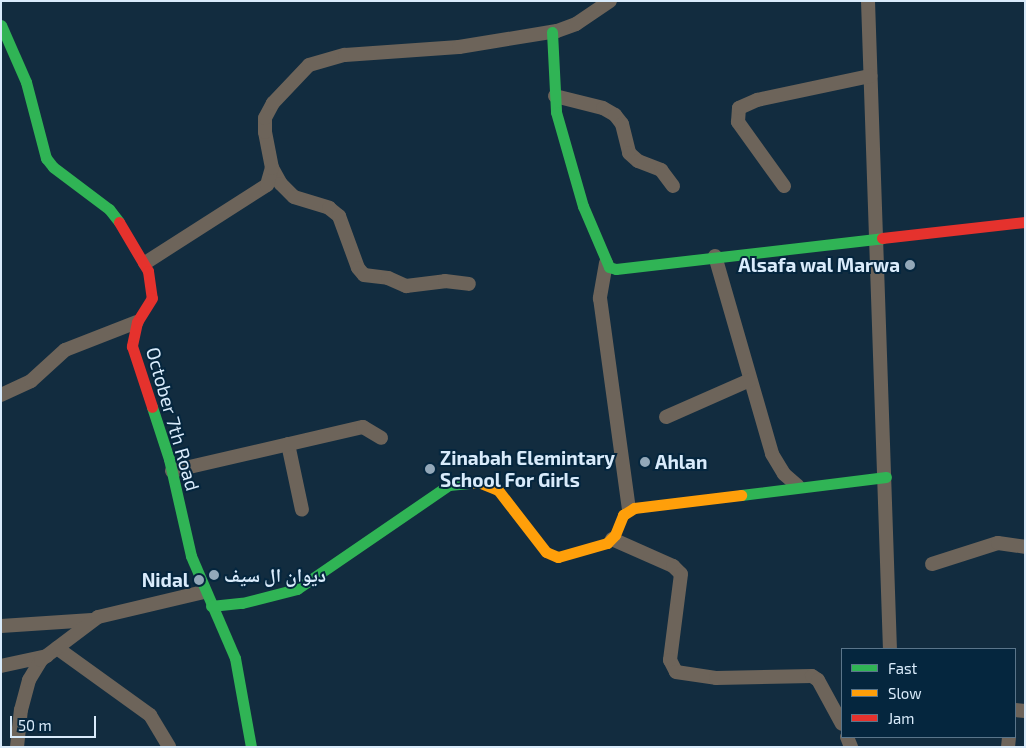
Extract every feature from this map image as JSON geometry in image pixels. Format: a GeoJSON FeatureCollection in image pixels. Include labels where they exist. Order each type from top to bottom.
{"type":"FeatureCollection","features":[{"type":"Feature","properties":{"kind":"street"},"geometry":{"type":"LineString","coordinates":[[469,284],[445,281],[403,286],[388,278],[364,275],[358,268],[339,216],[329,208],[294,196],[281,184],[272,168],[265,132],[265,118],[273,103],[309,65],[345,55],[459,47],[552,32],[576,24],[610,1]]}},
{"type":"Feature","properties":{"kind":"street"},"geometry":{"type":"LineString","coordinates":[[868,1],[886,477],[890,648]]}},
{"type":"Feature","properties":{"kind":"street","name":"October 7th Road"},"geometry":{"type":"LineString","coordinates":[[1,25],[26,82],[46,158],[53,167],[109,209],[132,238],[145,263],[152,298],[137,322],[132,346],[172,470],[192,556],[204,592],[235,658],[251,747]]}},
{"type":"Feature","properties":{"kind":"street"},"geometry":{"type":"LineString","coordinates":[[552,32],[555,96],[570,166],[606,263],[600,298],[629,510],[612,539]]}},
{"type":"Feature","properties":{"kind":"street"},"geometry":{"type":"LineString","coordinates":[[784,186],[738,122],[739,108],[757,100],[870,76]]}},
{"type":"Feature","properties":{"kind":"street"},"geometry":{"type":"LineString","coordinates":[[555,96],[603,108],[616,115],[622,124],[629,153],[638,161],[661,170],[673,186]]}},
{"type":"Feature","properties":{"kind":"street"},"geometry":{"type":"LineString","coordinates":[[145,263],[267,185],[272,168]]}},
{"type":"Feature","properties":{"kind":"street"},"geometry":{"type":"LineString","coordinates":[[606,263],[616,269],[715,256],[1025,222]]}},
{"type":"Feature","properties":{"kind":"street"},"geometry":{"type":"LineString","coordinates":[[715,256],[773,457],[784,474],[798,486]]}},
{"type":"Feature","properties":{"kind":"street"},"geometry":{"type":"LineString","coordinates":[[1,396],[31,381],[64,350],[137,322]]}},
{"type":"Feature","properties":{"kind":"street"},"geometry":{"type":"LineString","coordinates":[[666,417],[750,380]]}},
{"type":"Feature","properties":{"kind":"street"},"geometry":{"type":"LineString","coordinates":[[172,470],[363,427],[381,438]]}},
{"type":"Feature","properties":{"kind":"street"},"geometry":{"type":"LineString","coordinates":[[288,444],[302,510]]}},
{"type":"Feature","properties":{"kind":"street"},"geometry":{"type":"LineString","coordinates":[[629,510],[798,486],[886,477]]}},
{"type":"Feature","properties":{"kind":"street"},"geometry":{"type":"LineString","coordinates":[[211,606],[242,603],[297,589],[449,485],[478,482],[498,490],[552,556],[612,539],[673,566],[681,574],[670,660],[676,672],[716,678],[812,676],[818,680],[841,722]]}},
{"type":"Feature","properties":{"kind":"street"},"geometry":{"type":"LineString","coordinates":[[932,564],[998,543],[1025,547]]}},
{"type":"Feature","properties":{"kind":"street"},"geometry":{"type":"LineString","coordinates":[[1,626],[92,620],[204,592]]}},
{"type":"Feature","properties":{"kind":"street"},"geometry":{"type":"LineString","coordinates":[[17,747],[21,710],[29,680],[36,666],[92,620]]}},
{"type":"Feature","properties":{"kind":"street"},"geometry":{"type":"LineString","coordinates":[[1,666],[52,652],[150,714],[169,747]]}},
{"type":"Feature","properties":{"kind":"traffic: fast"},"geometry":{"type":"LineString","coordinates":[[1,25],[26,82],[46,158],[53,167],[109,209],[119,222]]}},
{"type":"Feature","properties":{"kind":"traffic: fast"},"geometry":{"type":"LineString","coordinates":[[552,32],[556,112],[583,206],[609,267],[616,269],[882,238]]}},
{"type":"Feature","properties":{"kind":"traffic: fast"},"geometry":{"type":"LineString","coordinates":[[152,407],[169,459],[191,556],[235,658],[251,747]]}},
{"type":"Feature","properties":{"kind":"traffic: fast"},"geometry":{"type":"LineString","coordinates":[[741,495],[886,477]]}},
{"type":"Feature","properties":{"kind":"traffic: fast"},"geometry":{"type":"LineString","coordinates":[[211,606],[242,603],[297,589],[449,485],[469,483]]}},
{"type":"Feature","properties":{"kind":"traffic: slow"},"geometry":{"type":"LineString","coordinates":[[469,483],[478,482],[498,490],[546,552],[558,557],[607,543],[615,535],[623,515],[634,508],[741,495]]}},
{"type":"Feature","properties":{"kind":"traffic: jam"},"geometry":{"type":"LineString","coordinates":[[119,222],[148,271],[152,298],[137,322],[132,346],[152,407]]}},
{"type":"Feature","properties":{"kind":"traffic: jam"},"geometry":{"type":"LineString","coordinates":[[882,238],[1025,222]]}},
{"type":"Feature","properties":{"kind":"place","name":"Alsafa wal Marwa"},"geometry":{"type":"Point","coordinates":[910,265]}},
{"type":"Feature","properties":{"kind":"place","name":"Ahlan"},"geometry":{"type":"Point","coordinates":[645,462]}},
{"type":"Feature","properties":{"kind":"place","name":"Zinabah Elemintary School For Girls"},"geometry":{"type":"Point","coordinates":[430,469]}},
{"type":"Feature","properties":{"kind":"place","name":"ديوان ال سيف"},"geometry":{"type":"Point","coordinates":[214,575]}},
{"type":"Feature","properties":{"kind":"place","name":"Nidal"},"geometry":{"type":"Point","coordinates":[199,580]}}]}
